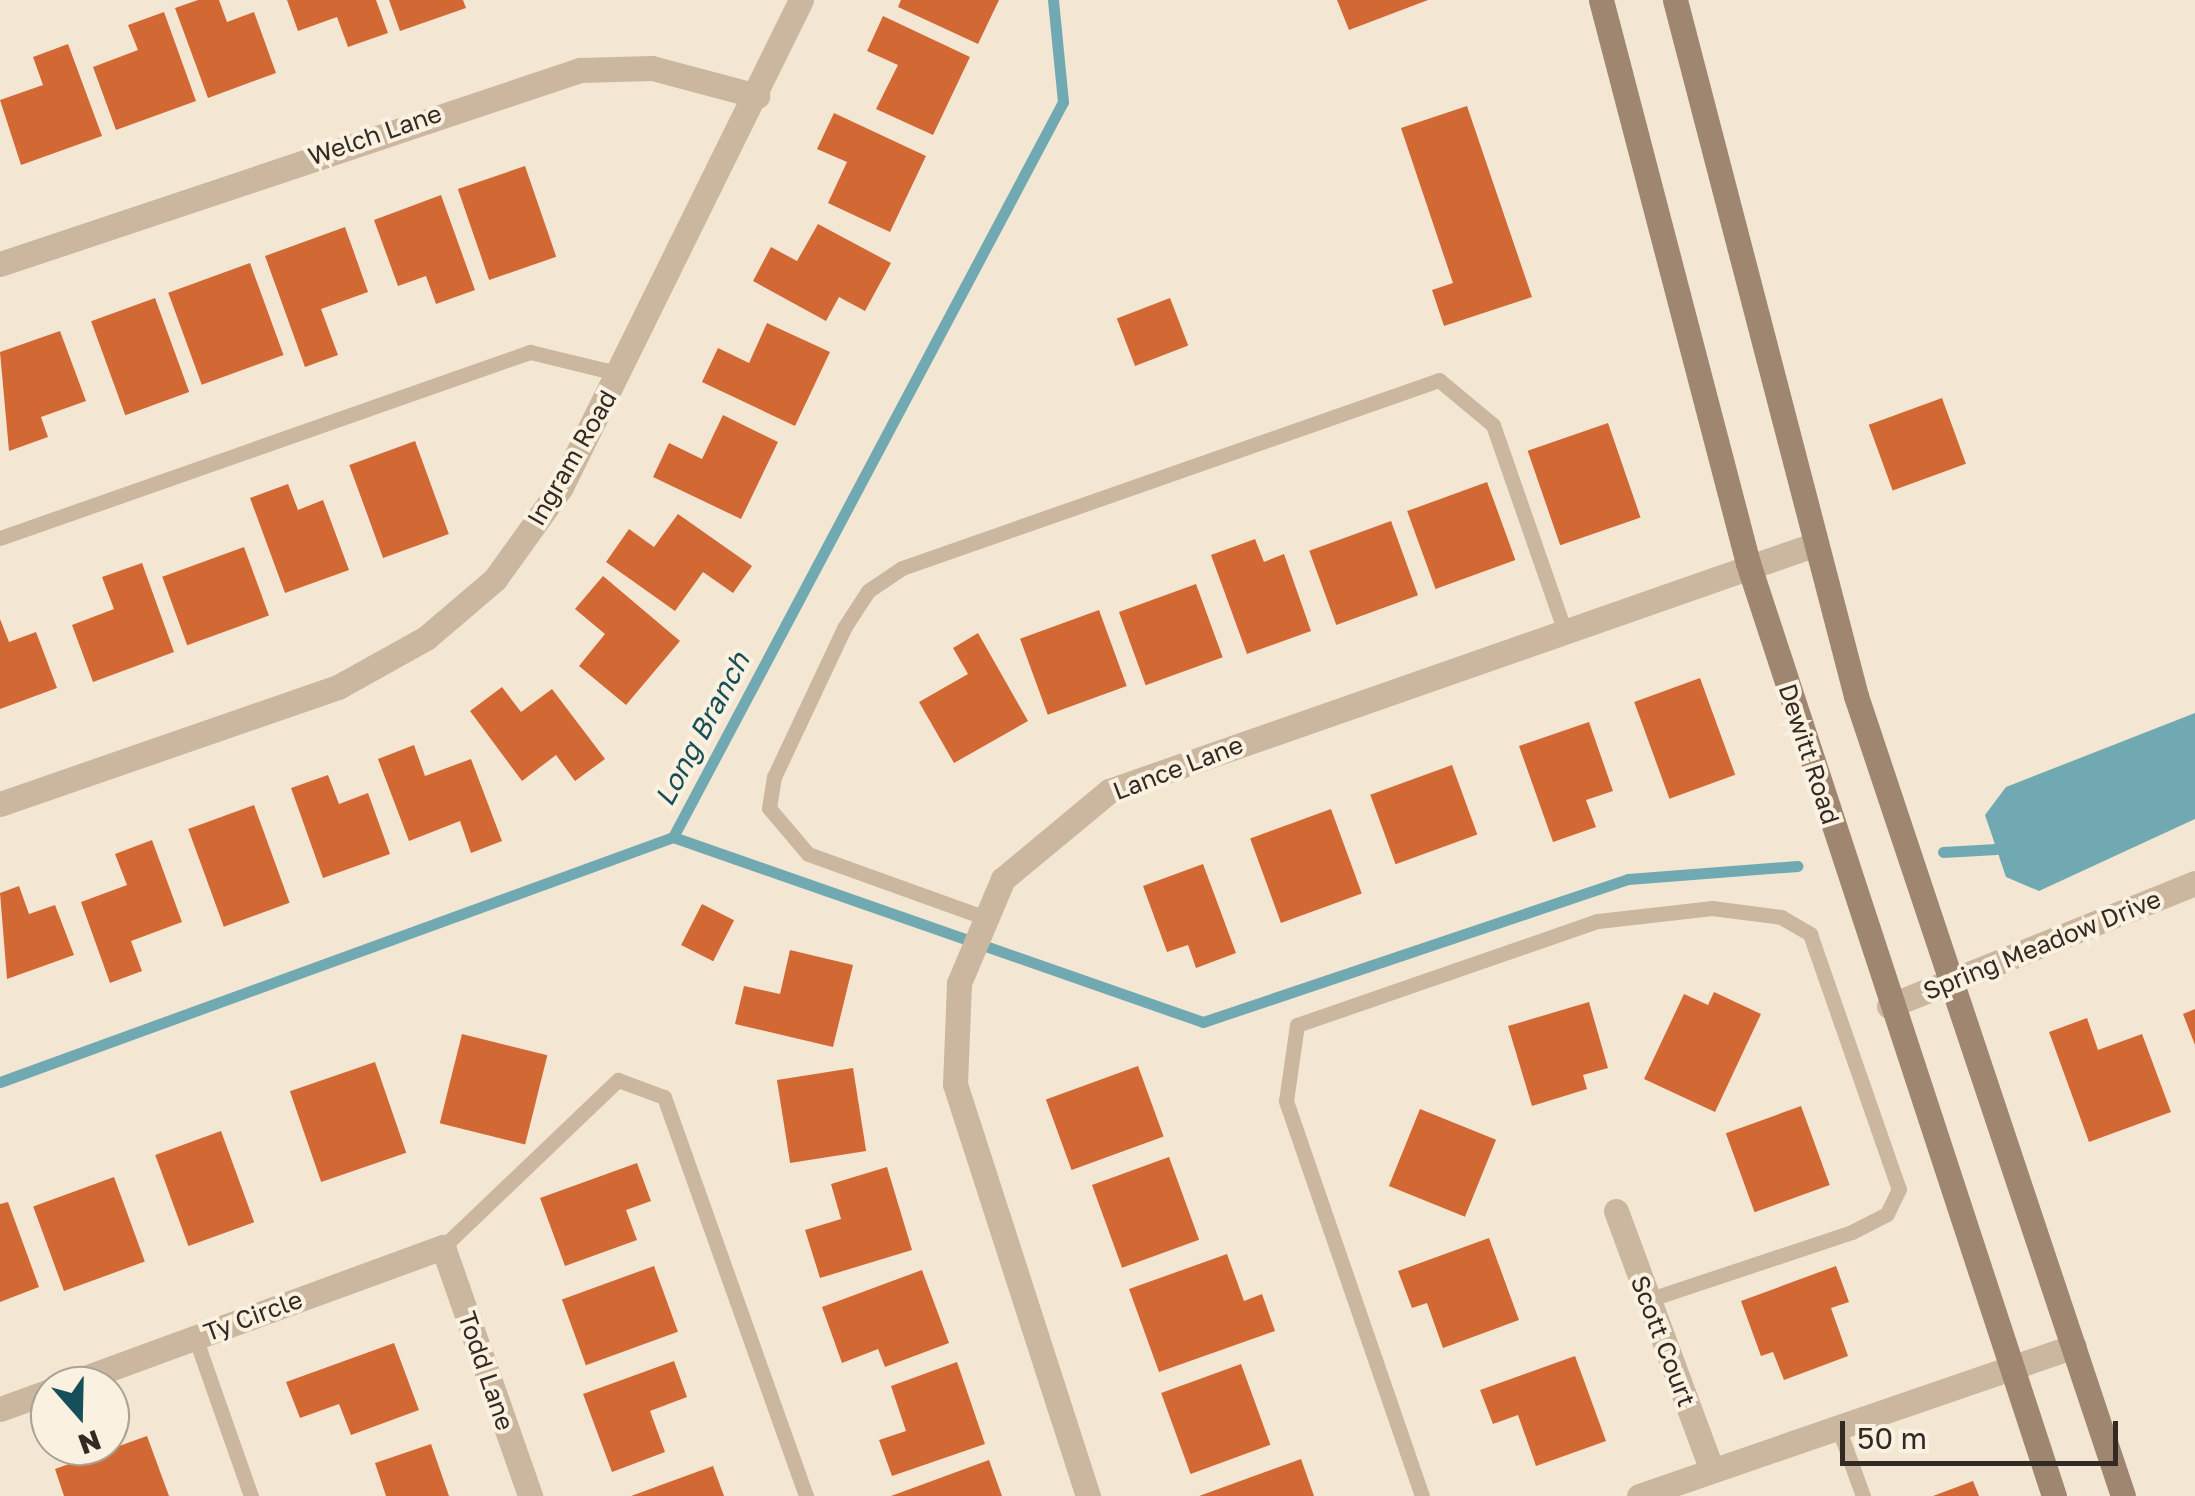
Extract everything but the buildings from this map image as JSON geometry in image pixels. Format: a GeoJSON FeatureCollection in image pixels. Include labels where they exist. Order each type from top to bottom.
{"type":"FeatureCollection","features":[{"type":"Feature","properties":{"kind":"main road","name":"Dewitt Road"},"geometry":{"type":"LineString","coordinates":[[1601,0],[1748,563],[1889,1006],[2014,1366],[2054,1496]]}},
{"type":"Feature","properties":{"kind":"main road"},"geometry":{"type":"LineString","coordinates":[[1674,0],[1883,784],[2123,1496]]}},
{"type":"Feature","properties":{"kind":"street","name":"Ingram Road"},"geometry":{"type":"LineString","coordinates":[[0,804],[338,687],[426,638],[495,579],[561,487],[621,374],[800,0]]}},
{"type":"Feature","properties":{"kind":"street","name":"Welch Lane"},"geometry":{"type":"LineString","coordinates":[[0,264],[580,70],[652,68],[757,96]]}},
{"type":"Feature","properties":{"kind":"street","name":"Lance Lane"},"geometry":{"type":"LineString","coordinates":[[1088,1496],[956,1084],[959,984],[1004,878],[1108,790],[1748,563],[1816,544]]}},
{"type":"Feature","properties":{"kind":"street","name":"Spring Meadow Drive"},"geometry":{"type":"LineString","coordinates":[[1889,1006],[2195,884]]}},
{"type":"Feature","properties":{"kind":"street","name":"Scott Court"},"geometry":{"type":"LineString","coordinates":[[1616,1211],[1712,1470]]}},
{"type":"Feature","properties":{"kind":"street","name":"Ty Circle"},"geometry":{"type":"LineString","coordinates":[[118,1366],[442,1247]]}},
{"type":"Feature","properties":{"kind":"street","name":"Todd Lane"},"geometry":{"type":"LineString","coordinates":[[442,1247],[530,1496]]}},
{"type":"Feature","properties":{"kind":"street"},"geometry":{"type":"LineString","coordinates":[[1638,1496],[2074,1346]]}},
{"type":"Feature","properties":{"kind":"street"},"geometry":{"type":"LineString","coordinates":[[0,1409],[30,1398]]}},
{"type":"Feature","properties":{"kind":"lane"},"geometry":{"type":"LineString","coordinates":[[0,538],[530,352],[621,374]]}},
{"type":"Feature","properties":{"kind":"lane"},"geometry":{"type":"LineString","coordinates":[[986,918],[808,854],[770,808],[774,777],[844,628],[868,591],[902,568],[1439,380],[1493,425],[1564,629]]}},
{"type":"Feature","properties":{"kind":"lane"},"geometry":{"type":"LineString","coordinates":[[1422,1496],[1286,1100],[1297,1025],[1598,921],[1712,908],[1780,917],[1810,934],[1899,1189],[1887,1214],[1852,1232],[1648,1300]]}},
{"type":"Feature","properties":{"kind":"lane"},"geometry":{"type":"LineString","coordinates":[[442,1247],[618,1080],[664,1097],[806,1496]]}},
{"type":"Feature","properties":{"kind":"lane"},"geometry":{"type":"LineString","coordinates":[[195,1338],[250,1496]]}},
{"type":"Feature","properties":{"kind":"lane"},"geometry":{"type":"LineString","coordinates":[[1838,1426],[1863,1496]]}},
{"type":"Feature","properties":{"kind":"water"},"geometry":{"type":"Polygon","coordinates":[[[2195,713],[2195,819],[2039,891],[2006,877],[1985,815],[2006,787],[2195,713]]]}},
{"type":"Feature","properties":{"kind":"waterway","name":"Long Branch"},"geometry":{"type":"LineString","coordinates":[[0,1082],[673,837],[1063,102],[1053,0]]}},
{"type":"Feature","properties":{"kind":"waterway"},"geometry":{"type":"LineString","coordinates":[[673,837],[1203,1022],[1628,879],[1798,866]]}},
{"type":"Feature","properties":{"kind":"waterway"},"geometry":{"type":"LineString","coordinates":[[1943,852],[1996,849]]}}]}
